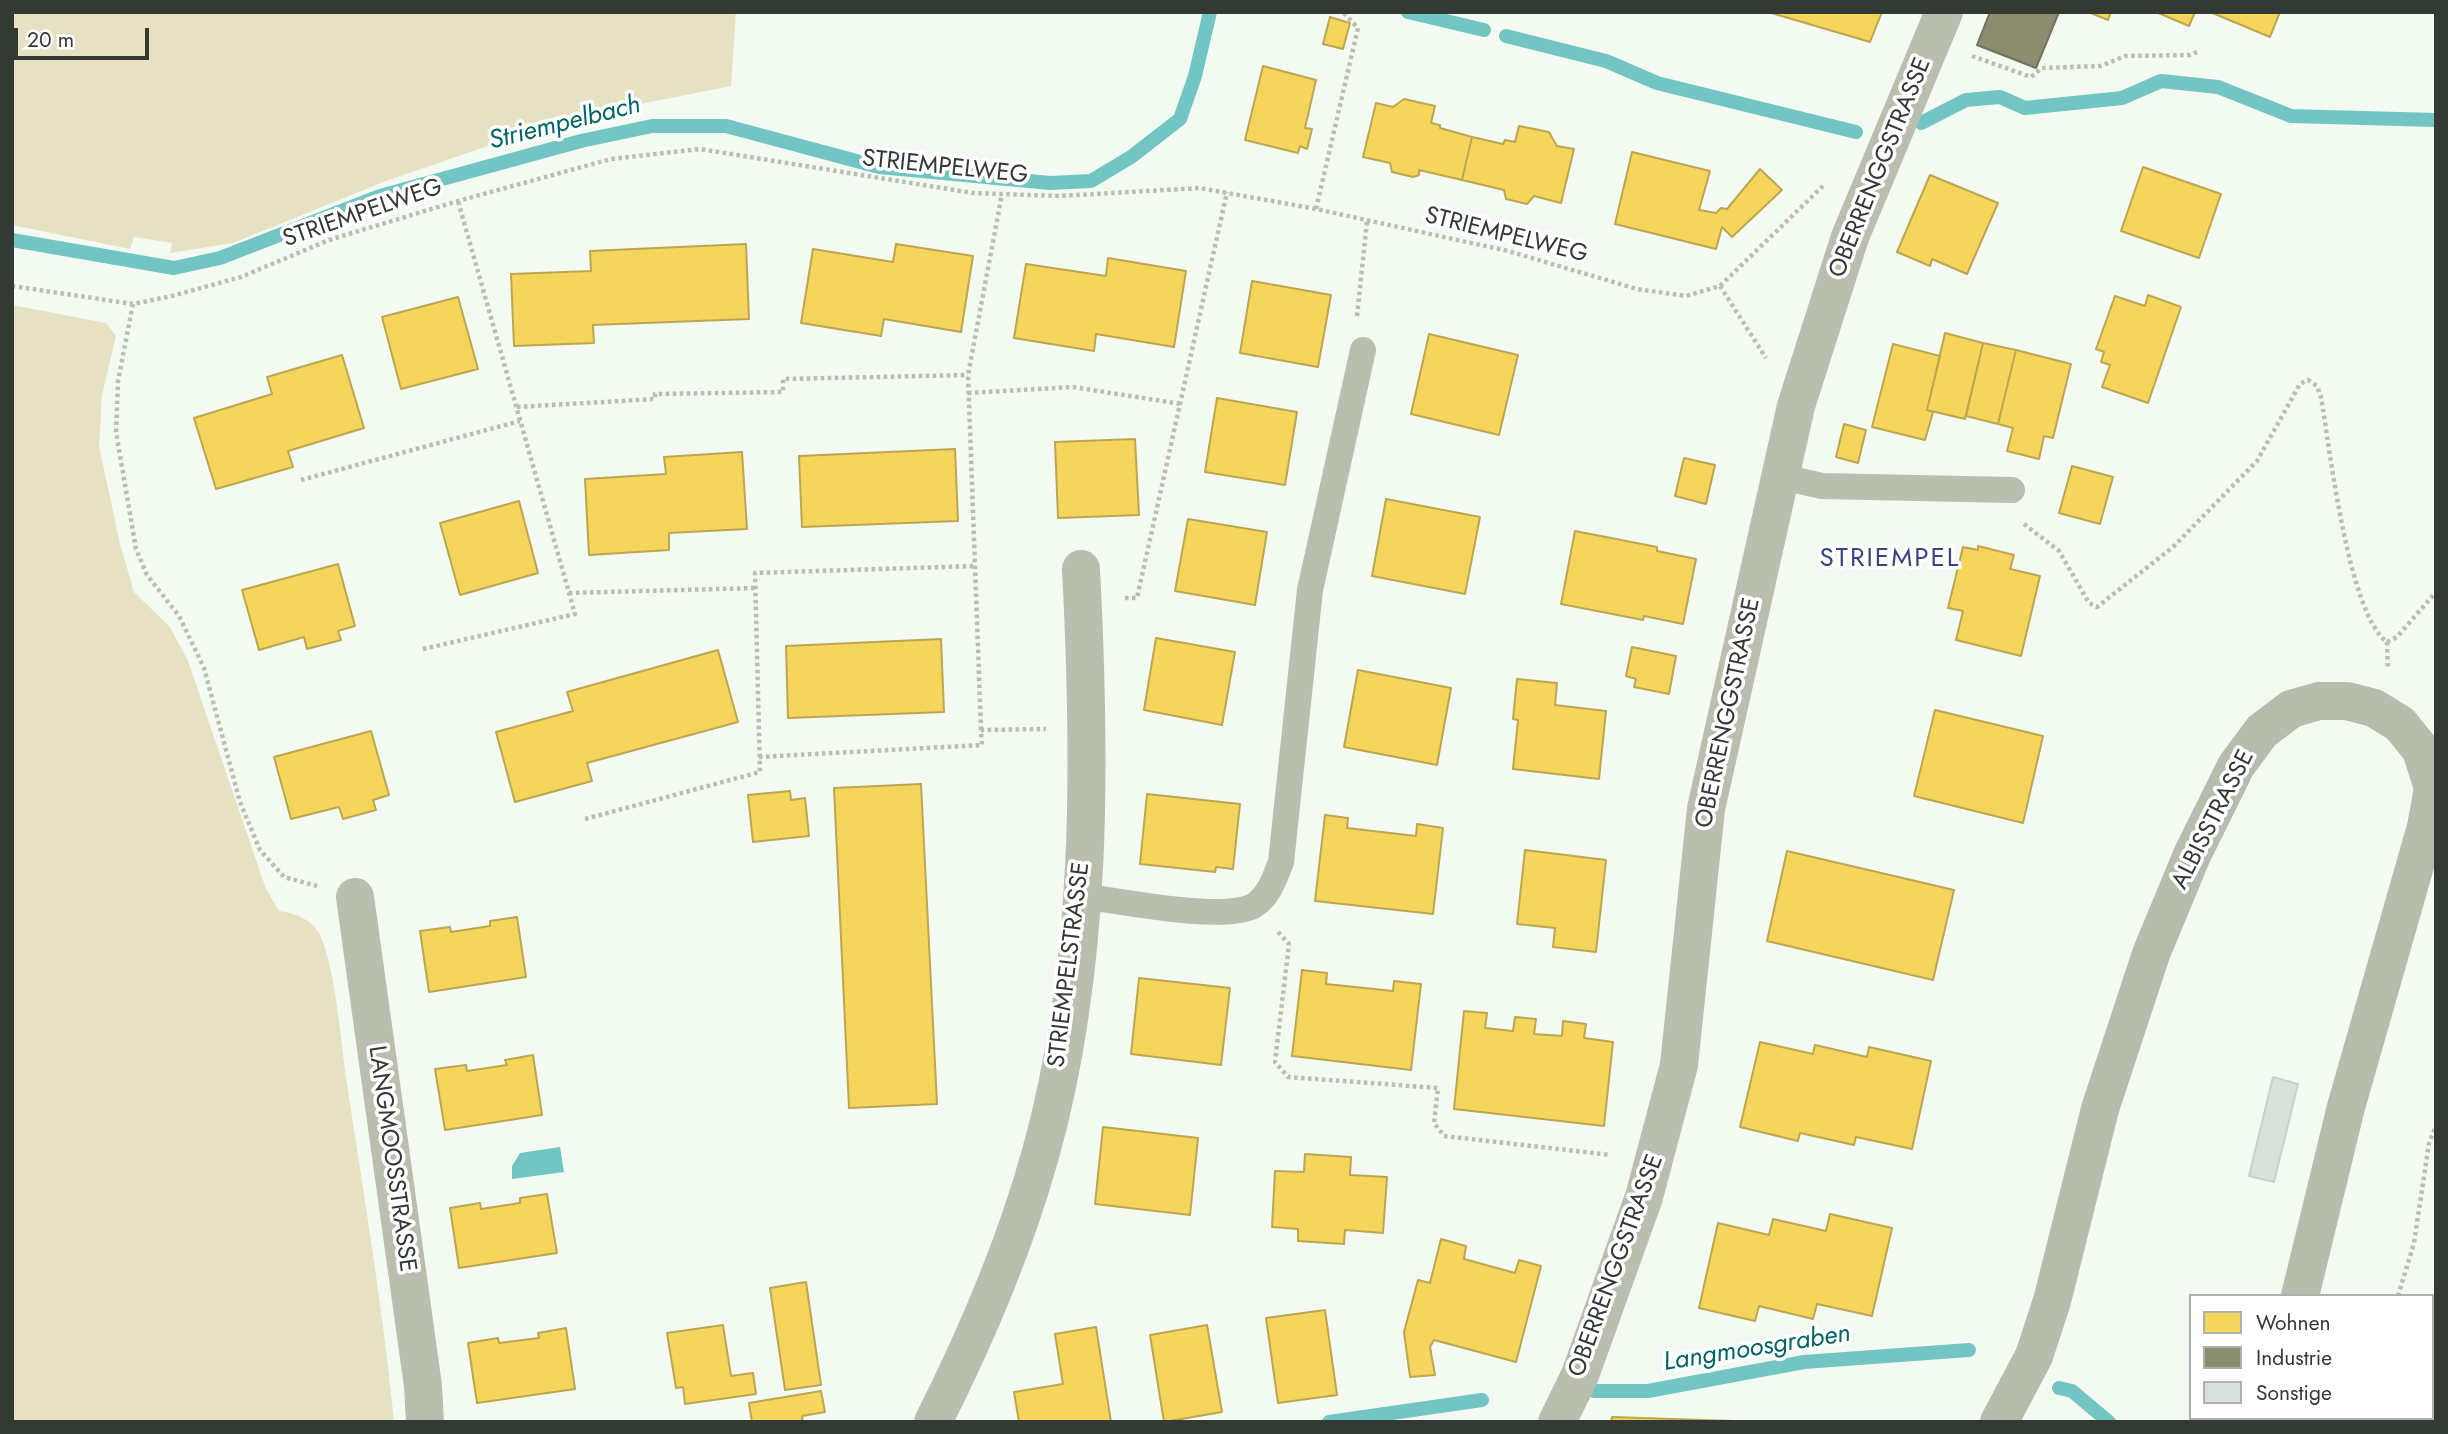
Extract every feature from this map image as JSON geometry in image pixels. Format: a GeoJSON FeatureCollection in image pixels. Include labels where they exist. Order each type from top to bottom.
{"type":"FeatureCollection","features":[{"type":"Feature","properties":{"kind":"main road","name":"ALBISSTRASSE"},"geometry":{"type":"LineString","coordinates":[[1999,1422],[2034,1356],[2124,1031],[2192,855],[2236,766],[2262,732],[2291,709],[2319,701],[2347,701],[2374,708],[2400,724],[2421,750],[2432,788],[2426,827],[2346,1107],[2300,1294]]}},
{"type":"Feature","properties":{"kind":"street","name":"OBERRENGGSTRASSE"},"geometry":{"type":"LineString","coordinates":[[1557,1422],[1580,1375],[1644,1197],[1674,1090],[1679,1065],[1706,809],[1729,696],[1782,477],[1796,406],[1850,237],[1944,12]]}},
{"type":"Feature","properties":{"kind":"street","name":"STRIEMPELSTRASSE"},"geometry":{"type":"LineString","coordinates":[[933,1422],[960,1368],[1008,1256],[1041,1151],[1068,1022],[1082,896],[1085,742],[1082,585]]}},
{"type":"Feature","properties":{"kind":"street","name":"LANGMOOSSTRASSE"},"geometry":{"type":"LineString","coordinates":[[355,897],[423,1386],[425,1422]]}},
{"type":"Feature","properties":{"kind":"lane"},"geometry":{"type":"LineString","coordinates":[[1082,896],[1224,913],[1253,906],[1271,888],[1281,862],[1310,590],[1363,350]]}},
{"type":"Feature","properties":{"kind":"lane"},"geometry":{"type":"LineString","coordinates":[[1782,477],[1822,486],[2012,490]]}},
{"type":"Feature","properties":{"kind":"path"},"geometry":{"type":"LineString","coordinates":[[1316,209],[1358,28],[1343,12]]}},
{"type":"Feature","properties":{"kind":"path"},"geometry":{"type":"LineString","coordinates":[[1991,64],[2031,77],[2042,68],[2101,65],[2125,55],[2190,55],[2199,51]]}},
{"type":"Feature","properties":{"kind":"path","name":"STRIEMPELWEG"},"geometry":{"type":"LineString","coordinates":[[12,286],[133,304],[241,277],[329,240],[611,159],[700,149],[754,156],[832,173],[973,193],[1059,196],[1200,188],[1227,192],[1508,251],[1637,289],[1686,296],[1720,286],[1843,167],[1866,167],[1877,174]]}},
{"type":"Feature","properties":{"kind":"path"},"geometry":{"type":"LineString","coordinates":[[1082,585],[1137,598],[1227,192]]}},
{"type":"Feature","properties":{"kind":"path"},"geometry":{"type":"LineString","coordinates":[[759,757],[982,745],[968,375],[1002,194]]}},
{"type":"Feature","properties":{"kind":"path"},"geometry":{"type":"LineString","coordinates":[[423,649],[575,614],[458,201]]}},
{"type":"Feature","properties":{"kind":"path"},"geometry":{"type":"LineString","coordinates":[[1363,350],[1355,332],[1367,221]]}},
{"type":"Feature","properties":{"kind":"path"},"geometry":{"type":"LineString","coordinates":[[1720,286],[1796,406]]}},
{"type":"Feature","properties":{"kind":"path"},"geometry":{"type":"LineString","coordinates":[[133,304],[118,381],[116,432],[136,549],[147,575],[179,615],[204,667],[240,802],[260,850],[284,877],[355,897]]}},
{"type":"Feature","properties":{"kind":"path"},"geometry":{"type":"LineString","coordinates":[[517,407],[655,399],[655,394],[783,392],[783,379],[968,375]]}},
{"type":"Feature","properties":{"kind":"path"},"geometry":{"type":"LineString","coordinates":[[2012,490],[2025,526],[2059,551],[2089,603],[2097,607],[2174,547],[2256,461],[2300,384],[2308,380],[2317,386],[2321,397],[2356,585],[2368,621],[2387,642],[2397,637],[2436,592]]}},
{"type":"Feature","properties":{"kind":"path"},"geometry":{"type":"LineString","coordinates":[[968,393],[1073,387],[1181,404]]}},
{"type":"Feature","properties":{"kind":"path"},"geometry":{"type":"LineString","coordinates":[[301,480],[520,421]]}},
{"type":"Feature","properties":{"kind":"path"},"geometry":{"type":"LineString","coordinates":[[585,819],[760,772],[755,573],[975,566]]}},
{"type":"Feature","properties":{"kind":"path"},"geometry":{"type":"LineString","coordinates":[[569,593],[755,588]]}},
{"type":"Feature","properties":{"kind":"path"},"geometry":{"type":"LineString","coordinates":[[981,730],[1057,729]]}},
{"type":"Feature","properties":{"kind":"path"},"geometry":{"type":"LineString","coordinates":[[1288,956],[1275,1062],[1288,1077],[1438,1088],[1434,1123],[1444,1136],[1605,1154]]}},
{"type":"Feature","properties":{"kind":"path"},"geometry":{"type":"LineString","coordinates":[[2399,1294],[2414,1243],[2429,1143],[2436,1126]]}},
{"type":"Feature","properties":{"kind":"shaded area"},"geometry":{"type":"Polygon","coordinates":[[[12,12],[736,12],[731,86],[569,118],[386,181],[233,243],[170,253],[172,243],[134,237],[130,249],[12,225],[12,12]]]}},
{"type":"Feature","properties":{"kind":"shaded area"},"geometry":{"type":"Polygon","coordinates":[[[12,305],[106,323],[116,336],[102,395],[99,446],[120,544],[134,592],[170,627],[188,661],[266,889],[279,911],[297,916],[314,926],[321,937],[331,970],[373,1253],[394,1422],[12,1422],[12,305]]]}},
{"type":"Feature","properties":{"kind":"water"},"geometry":{"type":"Polygon","coordinates":[[[560,1147],[564,1172],[512,1179],[512,1166],[520,1153],[560,1147]]]}},
{"type":"Feature","properties":{"kind":"building: Wohnen"},"geometry":{"type":"Polygon","coordinates":[[[1768,12],[1882,12],[1870,42],[1768,12]]]}},
{"type":"Feature","properties":{"kind":"building: Wohnen"},"geometry":{"type":"Polygon","coordinates":[[[2088,12],[2111,12],[2108,20],[2088,12]]]}},
{"type":"Feature","properties":{"kind":"building: Wohnen"},"geometry":{"type":"Polygon","coordinates":[[[2156,12],[2195,12],[2189,26],[2156,12]]]}},
{"type":"Feature","properties":{"kind":"building: Wohnen"},"geometry":{"type":"Polygon","coordinates":[[[2210,12],[2280,12],[2270,37],[2210,12]]]}},
{"type":"Feature","properties":{"kind":"building: Wohnen"},"geometry":{"type":"Polygon","coordinates":[[[1330,17],[1350,23],[1343,49],[1323,44],[1330,17]]]}},
{"type":"Feature","properties":{"kind":"building: Wohnen"},"geometry":{"type":"Polygon","coordinates":[[[1263,66],[1316,80],[1305,128],[1312,129],[1307,149],[1300,146],[1298,153],[1245,140],[1263,66]]]}},
{"type":"Feature","properties":{"kind":"building: Wohnen"},"geometry":{"type":"Polygon","coordinates":[[[1404,99],[1435,106],[1431,123],[1472,137],[1462,180],[1419,170],[1419,175],[1413,177],[1392,172],[1390,163],[1363,157],[1376,103],[1393,107],[1404,99]]]}},
{"type":"Feature","properties":{"kind":"building: Wohnen"},"geometry":{"type":"Polygon","coordinates":[[[1519,126],[1549,132],[1557,146],[1574,149],[1561,203],[1534,196],[1527,204],[1506,199],[1504,190],[1462,180],[1472,137],[1503,144],[1505,140],[1515,142],[1519,126]]]}},
{"type":"Feature","properties":{"kind":"building: Wohnen"},"geometry":{"type":"Polygon","coordinates":[[[1632,152],[1710,171],[1699,210],[1716,213],[1721,208],[1727,209],[1760,169],[1782,190],[1732,237],[1722,227],[1716,249],[1615,224],[1632,152]]]}},
{"type":"Feature","properties":{"kind":"building: Wohnen"},"geometry":{"type":"Polygon","coordinates":[[[2143,167],[2221,194],[2199,258],[2121,231],[2143,167]]]}},
{"type":"Feature","properties":{"kind":"building: Wohnen"},"geometry":{"type":"Polygon","coordinates":[[[1930,175],[1998,203],[1967,274],[1932,259],[1930,266],[1897,252],[1930,175]]]}},
{"type":"Feature","properties":{"kind":"building: Wohnen"},"geometry":{"type":"Polygon","coordinates":[[[746,244],[749,319],[593,325],[594,343],[514,346],[511,274],[591,271],[590,251],[746,244]]]}},
{"type":"Feature","properties":{"kind":"building: Wohnen"},"geometry":{"type":"Polygon","coordinates":[[[896,244],[973,256],[961,332],[884,319],[881,336],[801,323],[813,249],[893,262],[896,244]]]}},
{"type":"Feature","properties":{"kind":"building: Wohnen"},"geometry":{"type":"Polygon","coordinates":[[[1108,258],[1186,271],[1174,347],[1096,334],[1094,351],[1014,338],[1026,264],[1106,276],[1108,258]]]}},
{"type":"Feature","properties":{"kind":"building: Wohnen"},"geometry":{"type":"Polygon","coordinates":[[[1252,281],[1331,295],[1318,367],[1240,353],[1252,281]]]}},
{"type":"Feature","properties":{"kind":"building: Wohnen"},"geometry":{"type":"Polygon","coordinates":[[[2148,295],[2181,307],[2148,403],[2102,387],[2110,365],[2101,362],[2104,352],[2096,349],[2115,296],[2145,306],[2148,295]]]}},
{"type":"Feature","properties":{"kind":"building: Wohnen"},"geometry":{"type":"Polygon","coordinates":[[[458,297],[478,369],[401,389],[382,317],[458,297]]]}},
{"type":"Feature","properties":{"kind":"building: Wohnen"},"geometry":{"type":"Polygon","coordinates":[[[1945,333],[1983,343],[1965,419],[1927,410],[1945,333]]]}},
{"type":"Feature","properties":{"kind":"building: Wohnen"},"geometry":{"type":"Polygon","coordinates":[[[1429,334],[1518,355],[1499,435],[1411,414],[1429,334]]]}},
{"type":"Feature","properties":{"kind":"building: Wohnen"},"geometry":{"type":"Polygon","coordinates":[[[1983,343],[2016,350],[1998,424],[1966,416],[1983,343]]]}},
{"type":"Feature","properties":{"kind":"building: Wohnen"},"geometry":{"type":"Polygon","coordinates":[[[1893,344],[1940,356],[1927,410],[1933,412],[1925,440],[1872,427],[1893,344]]]}},
{"type":"Feature","properties":{"kind":"building: Wohnen"},"geometry":{"type":"Polygon","coordinates":[[[2016,350],[2071,364],[2053,438],[2044,436],[2039,459],[2007,451],[2013,428],[1998,424],[2016,350]]]}},
{"type":"Feature","properties":{"kind":"building: Wohnen"},"geometry":{"type":"Polygon","coordinates":[[[342,355],[364,428],[288,451],[293,467],[216,489],[194,418],[272,394],[267,377],[342,355]]]}},
{"type":"Feature","properties":{"kind":"building: Wohnen"},"geometry":{"type":"Polygon","coordinates":[[[1217,398],[1297,412],[1285,485],[1205,472],[1217,398]]]}},
{"type":"Feature","properties":{"kind":"building: Wohnen"},"geometry":{"type":"Polygon","coordinates":[[[1844,424],[1866,430],[1858,463],[1836,457],[1844,424]]]}},
{"type":"Feature","properties":{"kind":"building: Wohnen"},"geometry":{"type":"Polygon","coordinates":[[[1135,439],[1139,515],[1058,518],[1055,442],[1135,439]]]}},
{"type":"Feature","properties":{"kind":"building: Wohnen"},"geometry":{"type":"Polygon","coordinates":[[[955,449],[958,521],[802,527],[799,456],[955,449]]]}},
{"type":"Feature","properties":{"kind":"building: Wohnen"},"geometry":{"type":"Polygon","coordinates":[[[742,452],[747,529],[669,533],[669,550],[589,555],[585,479],[666,474],[664,457],[742,452]]]}},
{"type":"Feature","properties":{"kind":"building: Wohnen"},"geometry":{"type":"Polygon","coordinates":[[[1684,458],[1715,465],[1706,504],[1675,496],[1684,458]]]}},
{"type":"Feature","properties":{"kind":"building: Wohnen"},"geometry":{"type":"Polygon","coordinates":[[[2072,466],[2113,477],[2100,524],[2059,513],[2072,466]]]}},
{"type":"Feature","properties":{"kind":"building: Wohnen"},"geometry":{"type":"Polygon","coordinates":[[[1386,499],[1480,517],[1465,594],[1372,576],[1386,499]]]}},
{"type":"Feature","properties":{"kind":"building: Wohnen"},"geometry":{"type":"Polygon","coordinates":[[[519,501],[538,573],[460,595],[440,523],[519,501]]]}},
{"type":"Feature","properties":{"kind":"building: Wohnen"},"geometry":{"type":"Polygon","coordinates":[[[1188,519],[1267,532],[1255,605],[1175,591],[1188,519]]]}},
{"type":"Feature","properties":{"kind":"building: Wohnen"},"geometry":{"type":"Polygon","coordinates":[[[1575,531],[1657,547],[1657,551],[1696,559],[1683,624],[1644,616],[1643,620],[1561,604],[1575,531]]]}},
{"type":"Feature","properties":{"kind":"building: Wohnen"},"geometry":{"type":"Polygon","coordinates":[[[1978,546],[2014,555],[2010,569],[2040,576],[2021,656],[1956,640],[1963,611],[1948,608],[1963,547],[1978,550],[1978,546]]]}},
{"type":"Feature","properties":{"kind":"building: Wohnen"},"geometry":{"type":"Polygon","coordinates":[[[338,564],[355,626],[338,631],[341,640],[307,649],[304,637],[259,650],[242,590],[338,564]]]}},
{"type":"Feature","properties":{"kind":"building: Wohnen"},"geometry":{"type":"Polygon","coordinates":[[[1156,638],[1235,652],[1222,725],[1144,710],[1156,638]]]}},
{"type":"Feature","properties":{"kind":"building: Wohnen"},"geometry":{"type":"Polygon","coordinates":[[[941,639],[944,712],[788,718],[786,646],[941,639]]]}},
{"type":"Feature","properties":{"kind":"building: Wohnen"},"geometry":{"type":"Polygon","coordinates":[[[1632,647],[1676,656],[1669,694],[1634,687],[1636,679],[1626,676],[1632,647]]]}},
{"type":"Feature","properties":{"kind":"building: Wohnen"},"geometry":{"type":"Polygon","coordinates":[[[718,650],[738,722],[587,763],[592,781],[515,802],[496,732],[573,711],[567,692],[718,650]]]}},
{"type":"Feature","properties":{"kind":"building: Wohnen"},"geometry":{"type":"Polygon","coordinates":[[[1358,670],[1451,688],[1437,765],[1344,747],[1358,670]]]}},
{"type":"Feature","properties":{"kind":"building: Wohnen"},"geometry":{"type":"Polygon","coordinates":[[[1517,679],[1557,683],[1555,705],[1606,711],[1599,779],[1513,769],[1518,720],[1513,719],[1517,679]]]}},
{"type":"Feature","properties":{"kind":"building: Wohnen"},"geometry":{"type":"Polygon","coordinates":[[[1935,710],[2043,736],[2023,823],[1914,796],[1935,710]]]}},
{"type":"Feature","properties":{"kind":"building: Wohnen"},"geometry":{"type":"Polygon","coordinates":[[[371,731],[389,795],[373,800],[376,810],[343,819],[339,807],[291,819],[274,757],[371,731]]]}},
{"type":"Feature","properties":{"kind":"building: Wohnen"},"geometry":{"type":"Polygon","coordinates":[[[921,784],[937,1104],[849,1108],[834,788],[921,784]]]}},
{"type":"Feature","properties":{"kind":"building: Wohnen"},"geometry":{"type":"Polygon","coordinates":[[[790,791],[791,800],[805,798],[809,836],[753,842],[748,795],[790,791]]]}},
{"type":"Feature","properties":{"kind":"building: Wohnen"},"geometry":{"type":"Polygon","coordinates":[[[1147,794],[1240,804],[1233,869],[1216,867],[1215,872],[1140,864],[1147,794]]]}},
{"type":"Feature","properties":{"kind":"building: Wohnen"},"geometry":{"type":"Polygon","coordinates":[[[1325,815],[1348,818],[1347,828],[1416,836],[1417,824],[1443,828],[1433,914],[1315,901],[1325,815]]]}},
{"type":"Feature","properties":{"kind":"building: Wohnen"},"geometry":{"type":"Polygon","coordinates":[[[1525,850],[1606,860],[1596,952],[1553,947],[1555,928],[1517,924],[1525,850]]]}},
{"type":"Feature","properties":{"kind":"building: Wohnen"},"geometry":{"type":"Polygon","coordinates":[[[1787,851],[1954,890],[1933,980],[1767,941],[1787,851]]]}},
{"type":"Feature","properties":{"kind":"building: Wohnen"},"geometry":{"type":"Polygon","coordinates":[[[517,917],[526,977],[429,992],[420,931],[450,927],[451,932],[490,926],[490,921],[517,917]]]}},
{"type":"Feature","properties":{"kind":"building: Wohnen"},"geometry":{"type":"Polygon","coordinates":[[[1302,970],[1327,973],[1326,984],[1393,991],[1394,981],[1421,984],[1411,1070],[1292,1056],[1302,970]]]}},
{"type":"Feature","properties":{"kind":"building: Wohnen"},"geometry":{"type":"Polygon","coordinates":[[[1139,978],[1230,988],[1221,1065],[1131,1054],[1139,978]]]}},
{"type":"Feature","properties":{"kind":"building: Wohnen"},"geometry":{"type":"Polygon","coordinates":[[[1464,1011],[1487,1013],[1485,1028],[1513,1031],[1515,1017],[1536,1019],[1534,1034],[1562,1036],[1563,1021],[1586,1024],[1584,1038],[1613,1042],[1604,1126],[1454,1109],[1464,1011]]]}},
{"type":"Feature","properties":{"kind":"building: Wohnen"},"geometry":{"type":"Polygon","coordinates":[[[1760,1042],[1813,1054],[1815,1045],[1867,1057],[1869,1047],[1931,1061],[1912,1149],[1856,1137],[1854,1145],[1800,1133],[1798,1141],[1740,1127],[1760,1042]]]}},
{"type":"Feature","properties":{"kind":"building: Wohnen"},"geometry":{"type":"Polygon","coordinates":[[[533,1055],[542,1115],[445,1130],[435,1069],[466,1065],[467,1071],[507,1065],[505,1060],[533,1055]]]}},
{"type":"Feature","properties":{"kind":"building: Wohnen"},"geometry":{"type":"Polygon","coordinates":[[[1103,1127],[1198,1138],[1190,1215],[1095,1204],[1103,1127]]]}},
{"type":"Feature","properties":{"kind":"building: Wohnen"},"geometry":{"type":"Polygon","coordinates":[[[1305,1154],[1351,1157],[1350,1175],[1387,1177],[1383,1233],[1345,1230],[1344,1244],[1298,1241],[1298,1229],[1272,1227],[1275,1171],[1304,1172],[1305,1154]]]}},
{"type":"Feature","properties":{"kind":"building: Wohnen"},"geometry":{"type":"Polygon","coordinates":[[[547,1194],[557,1253],[459,1268],[450,1208],[480,1203],[481,1209],[520,1203],[520,1198],[547,1194]]]}},
{"type":"Feature","properties":{"kind":"building: Wohnen"},"geometry":{"type":"Polygon","coordinates":[[[1830,1214],[1892,1228],[1872,1316],[1817,1304],[1813,1319],[1759,1306],[1755,1321],[1699,1308],[1718,1223],[1769,1235],[1773,1219],[1826,1231],[1830,1214]]]}},
{"type":"Feature","properties":{"kind":"building: Wohnen"},"geometry":{"type":"Polygon","coordinates":[[[1441,1239],[1466,1246],[1464,1259],[1515,1273],[1519,1260],[1541,1266],[1516,1362],[1434,1340],[1430,1347],[1435,1375],[1410,1377],[1404,1332],[1418,1280],[1430,1283],[1441,1239]]]}},
{"type":"Feature","properties":{"kind":"building: Wohnen"},"geometry":{"type":"Polygon","coordinates":[[[806,1282],[821,1385],[785,1390],[770,1288],[806,1282]]]}},
{"type":"Feature","properties":{"kind":"building: Wohnen"},"geometry":{"type":"Polygon","coordinates":[[[1325,1310],[1337,1395],[1278,1403],[1266,1318],[1325,1310]]]}},
{"type":"Feature","properties":{"kind":"building: Wohnen"},"geometry":{"type":"Polygon","coordinates":[[[723,1325],[731,1376],[753,1373],[756,1394],[685,1404],[683,1387],[676,1388],[667,1333],[723,1325]]]}},
{"type":"Feature","properties":{"kind":"building: Wohnen"},"geometry":{"type":"Polygon","coordinates":[[[1207,1325],[1222,1412],[1164,1422],[1150,1335],[1207,1325]]]}},
{"type":"Feature","properties":{"kind":"building: Wohnen"},"geometry":{"type":"Polygon","coordinates":[[[1096,1327],[1111,1422],[1019,1422],[1014,1392],[1063,1384],[1055,1334],[1096,1327]]]}},
{"type":"Feature","properties":{"kind":"building: Wohnen"},"geometry":{"type":"Polygon","coordinates":[[[566,1328],[575,1389],[477,1403],[468,1343],[498,1338],[499,1343],[539,1338],[538,1333],[566,1328]]]}},
{"type":"Feature","properties":{"kind":"building: Wohnen"},"geometry":{"type":"Polygon","coordinates":[[[821,1391],[825,1412],[802,1416],[803,1422],[752,1422],[749,1403],[821,1391]]]}},
{"type":"Feature","properties":{"kind":"building: Wohnen"},"geometry":{"type":"Polygon","coordinates":[[[1612,1417],[1764,1422],[1611,1422],[1612,1417]]]}},
{"type":"Feature","properties":{"kind":"building: Industrie"},"geometry":{"type":"Polygon","coordinates":[[[1990,12],[2059,12],[2036,68],[1977,45],[1990,12]]]}},
{"type":"Feature","properties":{"kind":"building: Sonstige"},"geometry":{"type":"Polygon","coordinates":[[[2273,1077],[2298,1084],[2274,1182],[2249,1176],[2273,1077]]]}},
{"type":"Feature","properties":{"kind":"building: Sonstige"},"geometry":{"type":"Polygon","coordinates":[[[2434,1362],[2436,1363],[2434,1402],[2434,1362]]]}},
{"type":"Feature","properties":{"kind":"waterway","name":"Striempelbach"},"geometry":{"type":"LineString","coordinates":[[12,240],[174,268],[220,258],[380,196],[581,141],[652,126],[726,126],[879,167],[1050,183],[1091,181],[1131,157],[1180,119],[1195,76],[1210,12]]}},
{"type":"Feature","properties":{"kind":"waterway","name":"Striempelbach"},"geometry":{"type":"LineString","coordinates":[[1408,12],[1484,30]]}},
{"type":"Feature","properties":{"kind":"waterway"},"geometry":{"type":"LineString","coordinates":[[1506,36],[1606,61],[1657,83],[1856,132]]}},
{"type":"Feature","properties":{"kind":"waterway"},"geometry":{"type":"LineString","coordinates":[[1921,123],[1966,100],[2000,97],[2025,108],[2122,98],[2161,81],[2218,87],[2291,116],[2436,120]]}},
{"type":"Feature","properties":{"kind":"waterway","name":"Langmoosgraben"},"geometry":{"type":"LineString","coordinates":[[1594,1391],[1648,1391],[1804,1362],[1969,1350]]}},
{"type":"Feature","properties":{"kind":"waterway","name":"Langmoosgraben"},"geometry":{"type":"LineString","coordinates":[[2059,1388],[2072,1391],[2109,1422]]}},
{"type":"Feature","properties":{"kind":"waterway","name":"Langmoosgraben"},"geometry":{"type":"LineString","coordinates":[[1329,1422],[1482,1400]]}},
{"type":"Feature","properties":{"kind":"district","name":"STRIEMPEL"},"geometry":{"type":"Point","coordinates":[1890,560]}}]}
